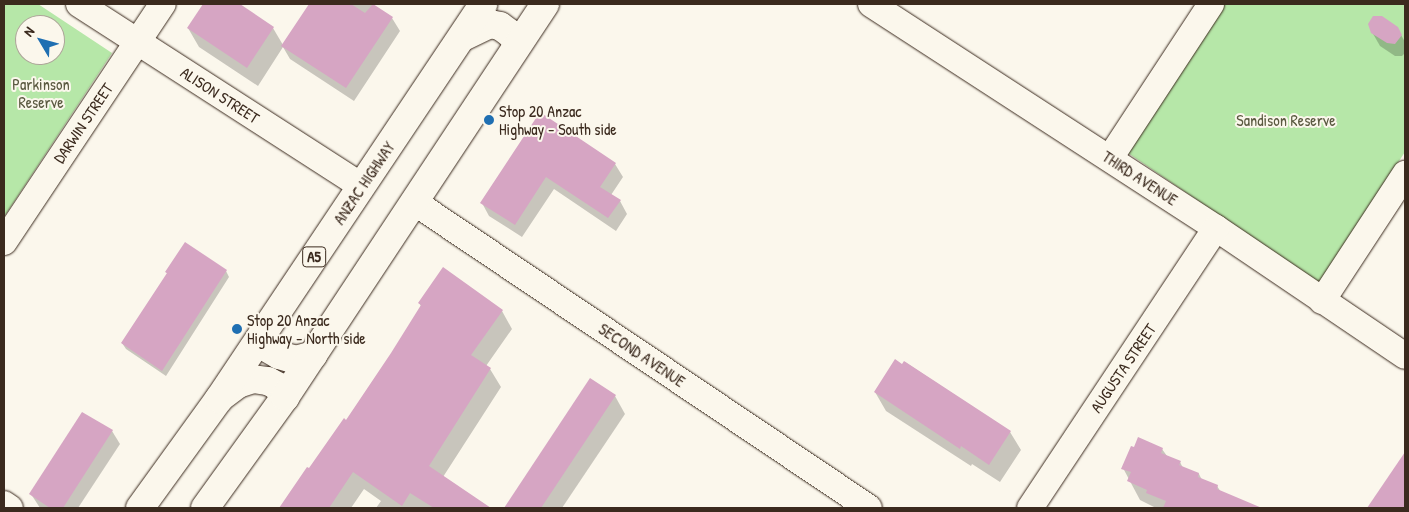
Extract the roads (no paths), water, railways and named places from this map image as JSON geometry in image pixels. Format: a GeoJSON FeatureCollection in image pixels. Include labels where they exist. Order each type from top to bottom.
{"type":"FeatureCollection","features":[{"type":"Feature","properties":{"kind":"highway","name":"ANZAC HIGHWAY"},"geometry":{"type":"LineString","coordinates":[[140,508],[219,399],[463,37],[483,4]]}},
{"type":"Feature","properties":{"kind":"highway"},"geometry":{"type":"LineString","coordinates":[[205,508],[285,397],[518,44],[536,5]]}},
{"type":"Feature","properties":{"kind":"highway"},"geometry":{"type":"LineString","coordinates":[[463,37],[490,24],[500,26],[518,44]]}},
{"type":"Feature","properties":{"kind":"highway"},"geometry":{"type":"LineString","coordinates":[[262,335],[264,347],[279,355],[296,360],[313,355]]}},
{"type":"Feature","properties":{"kind":"highway"},"geometry":{"type":"LineString","coordinates":[[219,399],[238,384],[254,379],[268,380],[277,386],[285,397]]}},
{"type":"Feature","properties":{"kind":"street","name":"ALISON STREET"},"geometry":{"type":"LineString","coordinates":[[80,4],[361,186]]}},
{"type":"Feature","properties":{"kind":"street","name":"DARWIN STREET"},"geometry":{"type":"LineString","coordinates":[[4,242],[163,4]]}},
{"type":"Feature","properties":{"kind":"street","name":"THIRD AVENUE"},"geometry":{"type":"LineString","coordinates":[[871,4],[1110,158],[1405,356]]}},
{"type":"Feature","properties":{"kind":"street"},"geometry":{"type":"LineString","coordinates":[[1110,158],[1211,4]]}},
{"type":"Feature","properties":{"kind":"street"},"geometry":{"type":"LineString","coordinates":[[1322,301],[1405,174]]}},
{"type":"Feature","properties":{"kind":"street","name":"SECOND AVENUE"},"geometry":{"type":"LineString","coordinates":[[414,202],[869,508]]}},
{"type":"Feature","properties":{"kind":"street","name":"AUGUSTA STREET"},"geometry":{"type":"LineString","coordinates":[[1030,508],[1216,228]]}},
{"type":"Feature","properties":{"kind":"street"},"geometry":{"type":"LineString","coordinates":[[4,504],[10,508]]}},
{"type":"Feature","properties":{"kind":"place","name":"Stop 20 Anzac Highway - South side"},"geometry":{"type":"Point","coordinates":[489,120]}},
{"type":"Feature","properties":{"kind":"place","name":"Stop 20 Anzac Highway - North side"},"geometry":{"type":"Point","coordinates":[237,329]}},
{"type":"Feature","properties":{"kind":"park label","name":"Parkinson Reserve"},"geometry":{"type":"Point","coordinates":[41,93]}},
{"type":"Feature","properties":{"kind":"park label","name":"Sandison Reserve"},"geometry":{"type":"Point","coordinates":[1286,120]}}]}
